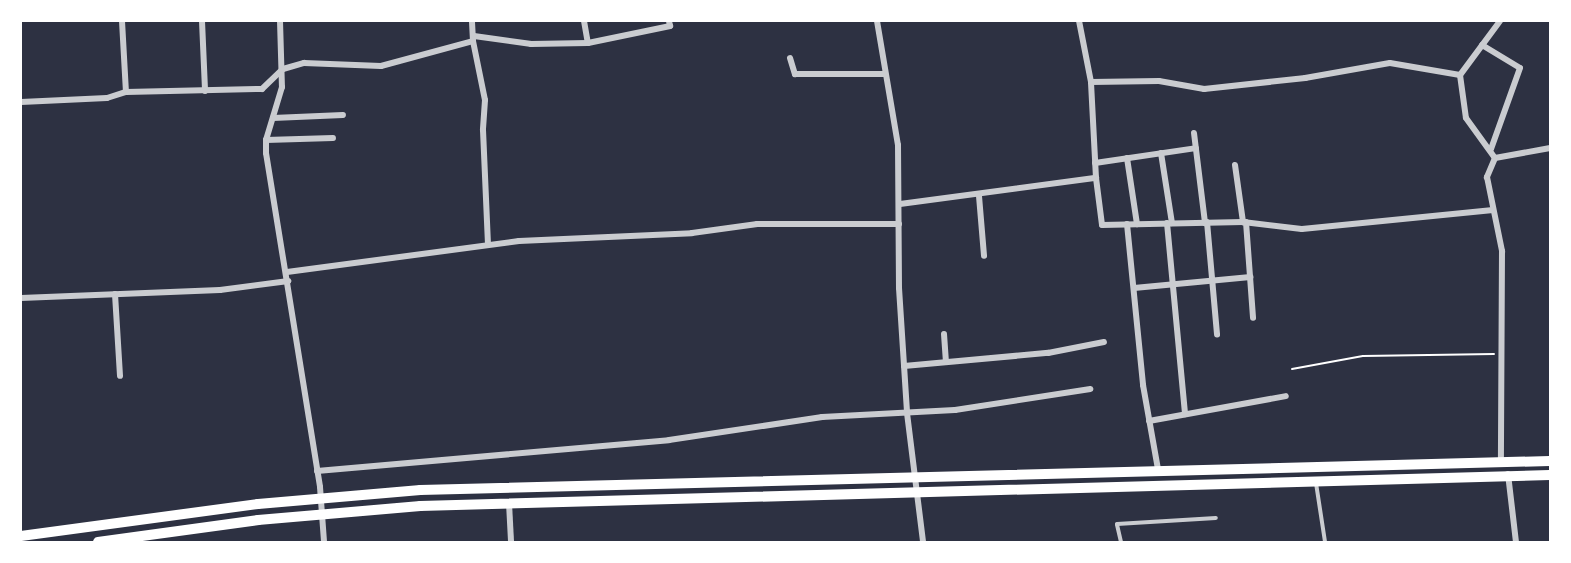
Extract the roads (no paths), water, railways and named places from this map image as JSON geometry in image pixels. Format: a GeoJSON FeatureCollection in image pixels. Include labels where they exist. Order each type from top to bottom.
{"type":"FeatureCollection","features":[{"type":"Feature","properties":{"kind":"main road"},"geometry":{"type":"LineString","coordinates":[[21,536],[321,498],[516,487],[1501,459],[1550,461]]}},
{"type":"Feature","properties":{"kind":"main road"},"geometry":{"type":"LineString","coordinates":[[98,542],[322,514],[509,502],[1508,474],[1550,475]]}},
{"type":"Feature","properties":{"kind":"street"},"geometry":{"type":"LineString","coordinates":[[122,21],[126,92]]}},
{"type":"Feature","properties":{"kind":"street"},"geometry":{"type":"LineString","coordinates":[[202,21],[205,91]]}},
{"type":"Feature","properties":{"kind":"street"},"geometry":{"type":"LineString","coordinates":[[280,21],[283,69],[266,140],[321,498],[324,542]]}},
{"type":"Feature","properties":{"kind":"street"},"geometry":{"type":"LineString","coordinates":[[472,21],[473,39],[485,100],[483,130],[488,244]]}},
{"type":"Feature","properties":{"kind":"street"},"geometry":{"type":"LineString","coordinates":[[585,21],[588,43]]}},
{"type":"Feature","properties":{"kind":"street"},"geometry":{"type":"LineString","coordinates":[[21,102],[107,98],[126,92],[262,89],[283,69],[304,63],[381,66],[473,39],[531,44],[588,43],[670,26],[669,21]]}},
{"type":"Feature","properties":{"kind":"street"},"geometry":{"type":"LineString","coordinates":[[877,21],[898,145],[904,366],[907,413],[923,542]]}},
{"type":"Feature","properties":{"kind":"street"},"geometry":{"type":"LineString","coordinates":[[1079,21],[1091,82],[1096,178],[1102,225],[1244,222],[1302,229],[1493,210]]}},
{"type":"Feature","properties":{"kind":"street"},"geometry":{"type":"LineString","coordinates":[[1500,21],[1460,75],[1466,118],[1491,149],[1495,158],[1487,177],[1502,251],[1501,459]]}},
{"type":"Feature","properties":{"kind":"street"},"geometry":{"type":"LineString","coordinates":[[1482,45],[1520,68],[1491,149]]}},
{"type":"Feature","properties":{"kind":"street"},"geometry":{"type":"LineString","coordinates":[[790,58],[795,74],[885,74]]}},
{"type":"Feature","properties":{"kind":"street"},"geometry":{"type":"LineString","coordinates":[[1091,82],[1159,81],[1204,89],[1305,78],[1390,63],[1460,75]]}},
{"type":"Feature","properties":{"kind":"street"},"geometry":{"type":"LineString","coordinates":[[273,117],[343,115]]}},
{"type":"Feature","properties":{"kind":"street"},"geometry":{"type":"LineString","coordinates":[[1194,133],[1206,222],[1217,335]]}},
{"type":"Feature","properties":{"kind":"street"},"geometry":{"type":"LineString","coordinates":[[266,140],[333,138]]}},
{"type":"Feature","properties":{"kind":"street"},"geometry":{"type":"LineString","coordinates":[[1095,163],[1196,147]]}},
{"type":"Feature","properties":{"kind":"street"},"geometry":{"type":"LineString","coordinates":[[1495,158],[1550,148]]}},
{"type":"Feature","properties":{"kind":"street"},"geometry":{"type":"LineString","coordinates":[[1161,153],[1170,223],[1185,414]]}},
{"type":"Feature","properties":{"kind":"street"},"geometry":{"type":"LineString","coordinates":[[1127,158],[1137,224]]}},
{"type":"Feature","properties":{"kind":"street"},"geometry":{"type":"LineString","coordinates":[[1235,165],[1244,222],[1253,318]]}},
{"type":"Feature","properties":{"kind":"street"},"geometry":{"type":"LineString","coordinates":[[900,204],[979,196],[1096,178]]}},
{"type":"Feature","properties":{"kind":"street"},"geometry":{"type":"LineString","coordinates":[[979,196],[984,256]]}},
{"type":"Feature","properties":{"kind":"street"},"geometry":{"type":"LineString","coordinates":[[287,272],[488,244],[692,233],[757,224],[899,224]]}},
{"type":"Feature","properties":{"kind":"street"},"geometry":{"type":"LineString","coordinates":[[1127,224],[1149,421],[1158,469]]}},
{"type":"Feature","properties":{"kind":"street"},"geometry":{"type":"LineString","coordinates":[[1134,288],[1250,277]]}},
{"type":"Feature","properties":{"kind":"street"},"geometry":{"type":"LineString","coordinates":[[21,298],[220,291],[288,281]]}},
{"type":"Feature","properties":{"kind":"street"},"geometry":{"type":"LineString","coordinates":[[115,294],[120,376]]}},
{"type":"Feature","properties":{"kind":"street"},"geometry":{"type":"LineString","coordinates":[[944,334],[946,362]]}},
{"type":"Feature","properties":{"kind":"street"},"geometry":{"type":"LineString","coordinates":[[904,366],[1048,353],[1104,342]]}},
{"type":"Feature","properties":{"kind":"street"},"geometry":{"type":"LineString","coordinates":[[317,471],[669,440],[822,417],[966,409],[1090,388]]}},
{"type":"Feature","properties":{"kind":"street"},"geometry":{"type":"LineString","coordinates":[[1149,421],[1286,396]]}},
{"type":"Feature","properties":{"kind":"street"},"geometry":{"type":"LineString","coordinates":[[1508,474],[1516,542]]}},
{"type":"Feature","properties":{"kind":"street"},"geometry":{"type":"LineString","coordinates":[[509,502],[511,542]]}},
{"type":"Feature","properties":{"kind":"lane"},"geometry":{"type":"LineString","coordinates":[[1316,479],[1325,542]]}},
{"type":"Feature","properties":{"kind":"lane"},"geometry":{"type":"LineString","coordinates":[[1120,542],[1117,524],[1216,518]]}}]}
